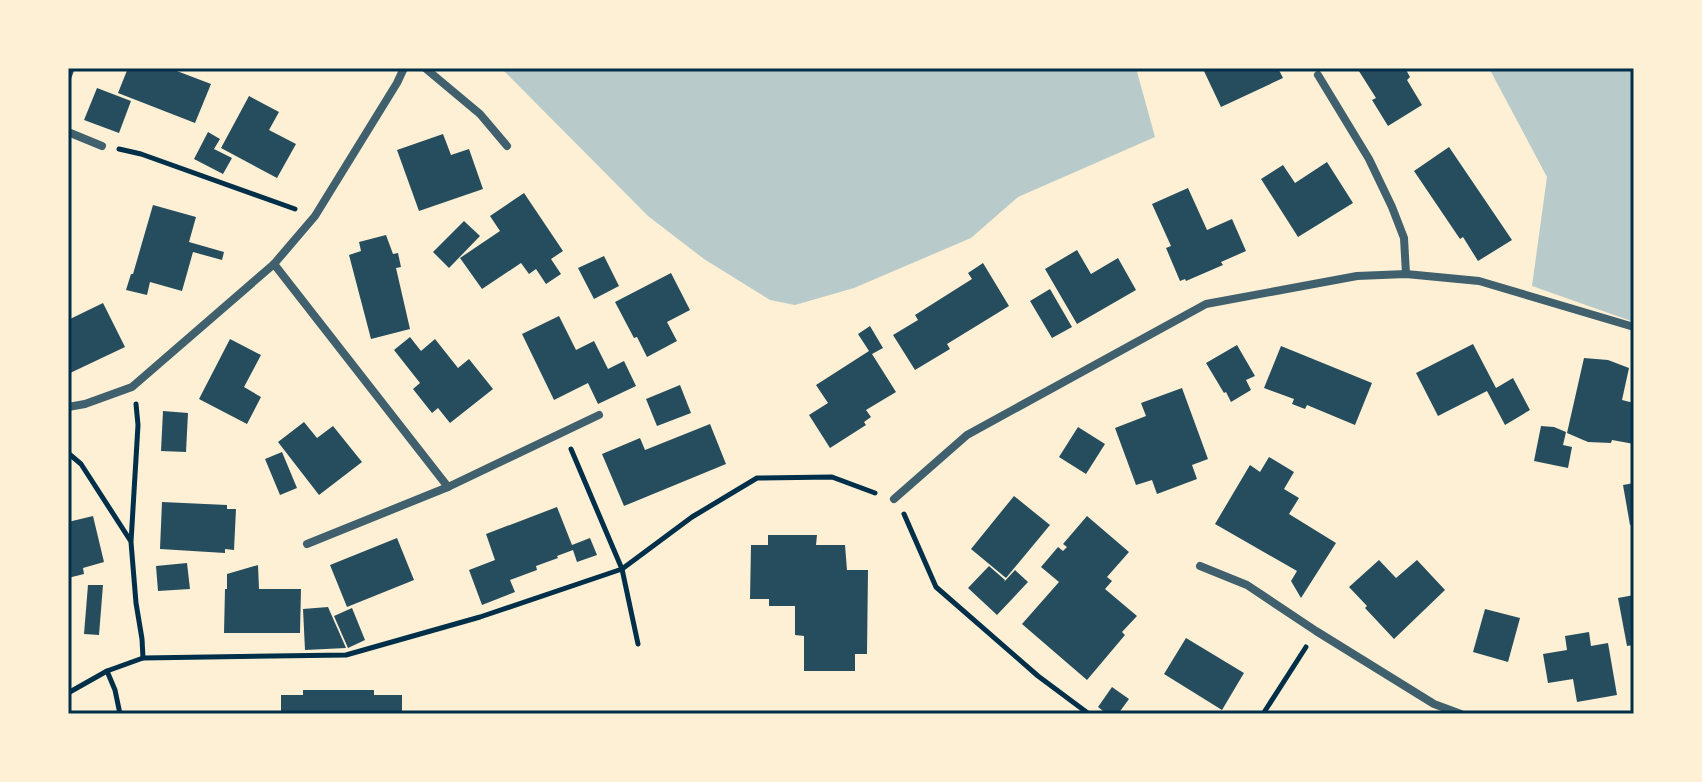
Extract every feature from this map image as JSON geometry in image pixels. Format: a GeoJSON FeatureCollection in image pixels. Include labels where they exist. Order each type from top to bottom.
{"type":"FeatureCollection","features":[{"type":"Feature","properties":{"kind":"street"},"geometry":{"type":"LineString","coordinates":[[68,407],[132,387],[274,264],[315,216],[404,68]]}},
{"type":"Feature","properties":{"kind":"street"},"geometry":{"type":"LineString","coordinates":[[425,68],[480,114],[507,146]]}},
{"type":"Feature","properties":{"kind":"street"},"geometry":{"type":"LineString","coordinates":[[1318,75],[1369,159],[1392,207],[1404,238],[1406,274]]}},
{"type":"Feature","properties":{"kind":"street"},"geometry":{"type":"LineString","coordinates":[[68,132],[102,146]]}},
{"type":"Feature","properties":{"kind":"street"},"geometry":{"type":"LineString","coordinates":[[274,264],[448,487]]}},
{"type":"Feature","properties":{"kind":"street"},"geometry":{"type":"LineString","coordinates":[[894,499],[967,435],[1206,304],[1357,276],[1406,274],[1479,281],[1634,327]]}},
{"type":"Feature","properties":{"kind":"street"},"geometry":{"type":"LineString","coordinates":[[307,544],[448,487],[599,415]]}},
{"type":"Feature","properties":{"kind":"street"},"geometry":{"type":"LineString","coordinates":[[1200,566],[1247,585],[1434,704],[1461,714]]}},
{"type":"Feature","properties":{"kind":"path"},"geometry":{"type":"LineString","coordinates":[[102,146],[141,154],[315,216]]}},
{"type":"Feature","properties":{"kind":"path"},"geometry":{"type":"LineString","coordinates":[[132,387],[138,425],[131,542],[143,658]]}},
{"type":"Feature","properties":{"kind":"path"},"geometry":{"type":"LineString","coordinates":[[563,431],[622,569],[638,644]]}},
{"type":"Feature","properties":{"kind":"path"},"geometry":{"type":"LineString","coordinates":[[68,453],[81,464],[131,542]]}},
{"type":"Feature","properties":{"kind":"path"},"geometry":{"type":"LineString","coordinates":[[68,693],[107,671],[143,658],[346,655],[480,617],[622,569],[692,517],[757,478],[832,477],[894,499],[903,512],[936,587],[1038,676],[1089,714]]}},
{"type":"Feature","properties":{"kind":"path"},"geometry":{"type":"LineString","coordinates":[[1263,714],[1316,631]]}},
{"type":"Feature","properties":{"kind":"path"},"geometry":{"type":"LineString","coordinates":[[107,671],[120,714]]}},
{"type":"Feature","properties":{"kind":"shaded area"},"geometry":{"type":"Polygon","coordinates":[[[501,68],[1136,68],[1155,137],[1018,197],[971,238],[854,288],[795,305],[770,300],[704,259],[648,216],[501,68]]]}},
{"type":"Feature","properties":{"kind":"shaded area"},"geometry":{"type":"Polygon","coordinates":[[[1489,68],[1634,68],[1634,322],[1532,286],[1547,177],[1489,68]]]}},
{"type":"Feature","properties":{"kind":"building"},"geometry":{"type":"Polygon","coordinates":[[[68,68],[75,68],[68,87],[68,68]]]}},
{"type":"Feature","properties":{"kind":"building"},"geometry":{"type":"Polygon","coordinates":[[[128,68],[169,68],[211,84],[195,123],[118,93],[128,68]]]}},
{"type":"Feature","properties":{"kind":"building"},"geometry":{"type":"Polygon","coordinates":[[[1205,68],[1278,68],[1283,78],[1221,107],[1205,68]]]}},
{"type":"Feature","properties":{"kind":"building"},"geometry":{"type":"Polygon","coordinates":[[[1357,68],[1405,68],[1410,77],[1407,80],[1422,105],[1388,126],[1372,100],[1376,98],[1357,68]]]}},
{"type":"Feature","properties":{"kind":"building"},"geometry":{"type":"Polygon","coordinates":[[[97,88],[131,101],[119,133],[84,120],[97,88]]]}},
{"type":"Feature","properties":{"kind":"building"},"geometry":{"type":"Polygon","coordinates":[[[249,96],[279,112],[269,130],[296,144],[277,178],[221,148],[249,96]]]}},
{"type":"Feature","properties":{"kind":"building"},"geometry":{"type":"Polygon","coordinates":[[[208,132],[220,139],[214,149],[232,158],[223,174],[194,159],[208,132]]]}},
{"type":"Feature","properties":{"kind":"building"},"geometry":{"type":"Polygon","coordinates":[[[443,134],[451,155],[469,149],[483,189],[419,211],[397,150],[443,134]]]}},
{"type":"Feature","properties":{"kind":"building"},"geometry":{"type":"Polygon","coordinates":[[[1449,147],[1512,240],[1478,261],[1414,171],[1449,147]]]}},
{"type":"Feature","properties":{"kind":"building"},"geometry":{"type":"Polygon","coordinates":[[[1327,162],[1353,203],[1298,237],[1261,179],[1283,165],[1295,183],[1327,162]]]}},
{"type":"Feature","properties":{"kind":"building"},"geometry":{"type":"Polygon","coordinates":[[[1188,188],[1207,230],[1232,219],[1246,251],[1221,262],[1223,265],[1180,281],[1166,248],[1171,246],[1152,204],[1188,188]]]}},
{"type":"Feature","properties":{"kind":"building"},"geometry":{"type":"Polygon","coordinates":[[[524,193],[563,251],[551,259],[561,274],[546,284],[536,269],[529,274],[521,263],[482,289],[460,258],[500,231],[490,216],[524,193]]]}},
{"type":"Feature","properties":{"kind":"building"},"geometry":{"type":"Polygon","coordinates":[[[153,205],[196,217],[189,242],[224,252],[222,260],[193,252],[182,291],[150,282],[147,295],[126,290],[153,205]]]}},
{"type":"Feature","properties":{"kind":"building"},"geometry":{"type":"Polygon","coordinates":[[[464,221],[480,236],[449,268],[433,252],[464,221]]]}},
{"type":"Feature","properties":{"kind":"building"},"geometry":{"type":"Polygon","coordinates":[[[386,235],[393,254],[398,253],[401,267],[396,268],[410,329],[371,339],[349,255],[361,251],[359,242],[386,235]]]}},
{"type":"Feature","properties":{"kind":"building"},"geometry":{"type":"Polygon","coordinates":[[[1077,250],[1091,274],[1118,258],[1136,290],[1077,324],[1045,269],[1077,250]]]}},
{"type":"Feature","properties":{"kind":"building"},"geometry":{"type":"Polygon","coordinates":[[[604,256],[619,286],[594,299],[578,268],[604,256]]]}},
{"type":"Feature","properties":{"kind":"building"},"geometry":{"type":"Polygon","coordinates":[[[983,263],[1009,306],[947,344],[950,349],[915,370],[893,335],[918,320],[915,315],[972,279],[968,273],[983,263]]]}},
{"type":"Feature","properties":{"kind":"building"},"geometry":{"type":"Polygon","coordinates":[[[671,273],[690,310],[667,322],[677,341],[647,357],[615,302],[671,273]]]}},
{"type":"Feature","properties":{"kind":"building"},"geometry":{"type":"Polygon","coordinates":[[[1050,289],[1072,327],[1052,338],[1030,301],[1050,289]]]}},
{"type":"Feature","properties":{"kind":"building"},"geometry":{"type":"Polygon","coordinates":[[[103,303],[125,347],[68,374],[68,320],[103,303]]]}},
{"type":"Feature","properties":{"kind":"building"},"geometry":{"type":"Polygon","coordinates":[[[559,316],[576,350],[594,341],[608,369],[624,361],[636,386],[598,404],[588,383],[554,400],[522,334],[559,316]]]}},
{"type":"Feature","properties":{"kind":"building"},"geometry":{"type":"Polygon","coordinates":[[[870,326],[883,348],[872,354],[896,392],[866,410],[871,417],[864,422],[866,425],[830,448],[809,415],[828,403],[816,385],[869,351],[858,334],[870,326]]]}},
{"type":"Feature","properties":{"kind":"building"},"geometry":{"type":"Polygon","coordinates":[[[410,337],[421,351],[435,339],[458,368],[469,359],[493,389],[450,423],[438,408],[432,413],[413,389],[420,383],[394,350],[410,337]]]}},
{"type":"Feature","properties":{"kind":"building"},"geometry":{"type":"Polygon","coordinates":[[[230,339],[261,355],[244,387],[261,397],[247,424],[199,399],[230,339]]]}},
{"type":"Feature","properties":{"kind":"building"},"geometry":{"type":"Polygon","coordinates":[[[1473,344],[1496,388],[1513,378],[1530,410],[1505,425],[1487,391],[1438,416],[1416,373],[1473,344]]]}},
{"type":"Feature","properties":{"kind":"building"},"geometry":{"type":"Polygon","coordinates":[[[1237,345],[1255,376],[1246,380],[1251,390],[1231,402],[1206,363],[1237,345]]]}},
{"type":"Feature","properties":{"kind":"building"},"geometry":{"type":"Polygon","coordinates":[[[1281,346],[1372,383],[1355,425],[1307,405],[1305,409],[1292,404],[1294,399],[1264,388],[1281,346]]]}},
{"type":"Feature","properties":{"kind":"building"},"geometry":{"type":"Polygon","coordinates":[[[1584,358],[1608,360],[1629,368],[1622,400],[1634,403],[1634,444],[1612,440],[1611,443],[1588,442],[1567,433],[1584,358]]]}},
{"type":"Feature","properties":{"kind":"building"},"geometry":{"type":"Polygon","coordinates":[[[680,385],[691,413],[657,426],[646,399],[680,385]]]}},
{"type":"Feature","properties":{"kind":"building"},"geometry":{"type":"Polygon","coordinates":[[[1182,388],[1208,459],[1192,465],[1197,479],[1157,494],[1152,480],[1136,485],[1115,428],[1146,416],[1141,403],[1182,388]]]}},
{"type":"Feature","properties":{"kind":"building"},"geometry":{"type":"Polygon","coordinates":[[[163,411],[188,413],[186,452],[161,451],[163,411]]]}},
{"type":"Feature","properties":{"kind":"building"},"geometry":{"type":"Polygon","coordinates":[[[304,422],[317,438],[333,426],[362,462],[319,495],[278,442],[304,422]]]}},
{"type":"Feature","properties":{"kind":"building"},"geometry":{"type":"Polygon","coordinates":[[[710,424],[726,464],[624,506],[602,454],[640,438],[645,450],[710,424]]]}},
{"type":"Feature","properties":{"kind":"building"},"geometry":{"type":"Polygon","coordinates":[[[1541,426],[1566,432],[1563,445],[1572,447],[1568,468],[1534,461],[1541,426]]]}},
{"type":"Feature","properties":{"kind":"building"},"geometry":{"type":"Polygon","coordinates":[[[1078,427],[1105,444],[1086,474],[1059,457],[1078,427]]]}},
{"type":"Feature","properties":{"kind":"building"},"geometry":{"type":"Polygon","coordinates":[[[282,452],[297,488],[280,495],[265,459],[282,452]]]}},
{"type":"Feature","properties":{"kind":"building"},"geometry":{"type":"Polygon","coordinates":[[[1269,457],[1294,472],[1284,489],[1299,498],[1289,514],[1336,543],[1301,598],[1291,581],[1297,571],[1215,524],[1250,465],[1260,472],[1269,457]]]}},
{"type":"Feature","properties":{"kind":"building"},"geometry":{"type":"Polygon","coordinates":[[[1634,483],[1634,525],[1630,525],[1623,485],[1634,483]]]}},
{"type":"Feature","properties":{"kind":"building"},"geometry":{"type":"Polygon","coordinates":[[[1014,496],[1050,525],[1006,578],[971,549],[1014,496]]]}},
{"type":"Feature","properties":{"kind":"building"},"geometry":{"type":"Polygon","coordinates":[[[162,502],[227,505],[227,509],[236,509],[234,550],[225,549],[225,553],[160,549],[162,502]]]}},
{"type":"Feature","properties":{"kind":"building"},"geometry":{"type":"Polygon","coordinates":[[[557,507],[572,545],[590,538],[597,555],[577,562],[573,550],[557,556],[536,566],[537,570],[510,580],[515,592],[482,605],[469,570],[495,560],[486,534],[557,507]]]}},
{"type":"Feature","properties":{"kind":"building"},"geometry":{"type":"Polygon","coordinates":[[[93,516],[104,562],[83,568],[84,574],[68,578],[68,522],[93,516]]]}},
{"type":"Feature","properties":{"kind":"building"},"geometry":{"type":"Polygon","coordinates":[[[1087,516],[1129,552],[1107,577],[1112,581],[1105,589],[1137,616],[1087,680],[1022,624],[1059,582],[1041,567],[1058,547],[1063,551],[1067,547],[1063,544],[1087,516]]]}},
{"type":"Feature","properties":{"kind":"building"},"geometry":{"type":"Polygon","coordinates":[[[768,535],[817,535],[816,545],[845,545],[847,570],[868,570],[867,654],[855,654],[855,671],[804,671],[804,636],[795,635],[795,606],[769,606],[769,599],[750,599],[751,545],[768,545],[768,535]]]}},
{"type":"Feature","properties":{"kind":"building"},"geometry":{"type":"Polygon","coordinates":[[[397,538],[414,580],[347,607],[330,565],[397,538]]]}},
{"type":"Feature","properties":{"kind":"building"},"geometry":{"type":"Polygon","coordinates":[[[1379,560],[1396,578],[1417,560],[1445,590],[1394,639],[1349,587],[1379,560]]]}},
{"type":"Feature","properties":{"kind":"building"},"geometry":{"type":"Polygon","coordinates":[[[187,563],[190,589],[158,591],[156,566],[187,563]]]}},
{"type":"Feature","properties":{"kind":"building"},"geometry":{"type":"Polygon","coordinates":[[[258,565],[259,589],[301,589],[300,633],[224,633],[227,574],[258,565]]]}},
{"type":"Feature","properties":{"kind":"building"},"geometry":{"type":"Polygon","coordinates":[[[989,566],[1004,582],[1015,570],[1028,582],[997,615],[968,588],[989,566]]]}},
{"type":"Feature","properties":{"kind":"building"},"geometry":{"type":"Polygon","coordinates":[[[88,585],[103,585],[99,635],[84,634],[88,585]]]}},
{"type":"Feature","properties":{"kind":"building"},"geometry":{"type":"Polygon","coordinates":[[[1634,595],[1634,645],[1627,646],[1618,598],[1634,595]]]}},
{"type":"Feature","properties":{"kind":"building"},"geometry":{"type":"Polygon","coordinates":[[[328,607],[346,648],[305,650],[303,609],[328,607]]]}},
{"type":"Feature","properties":{"kind":"building"},"geometry":{"type":"Polygon","coordinates":[[[352,608],[365,640],[348,648],[334,616],[352,608]]]}},
{"type":"Feature","properties":{"kind":"building"},"geometry":{"type":"Polygon","coordinates":[[[1485,609],[1520,618],[1508,662],[1473,652],[1485,609]]]}},
{"type":"Feature","properties":{"kind":"building"},"geometry":{"type":"Polygon","coordinates":[[[1589,632],[1591,646],[1608,643],[1617,695],[1577,702],[1573,679],[1548,683],[1543,654],[1567,650],[1565,636],[1589,632]]]}},
{"type":"Feature","properties":{"kind":"building"},"geometry":{"type":"Polygon","coordinates":[[[1186,638],[1244,673],[1222,710],[1164,674],[1186,638]]]}},
{"type":"Feature","properties":{"kind":"building"},"geometry":{"type":"Polygon","coordinates":[[[1112,687],[1129,699],[1118,714],[1107,714],[1098,707],[1112,687]]]}},
{"type":"Feature","properties":{"kind":"building"},"geometry":{"type":"Polygon","coordinates":[[[303,690],[374,690],[374,695],[402,695],[402,714],[281,714],[281,695],[303,695],[303,690]]]}}]}
